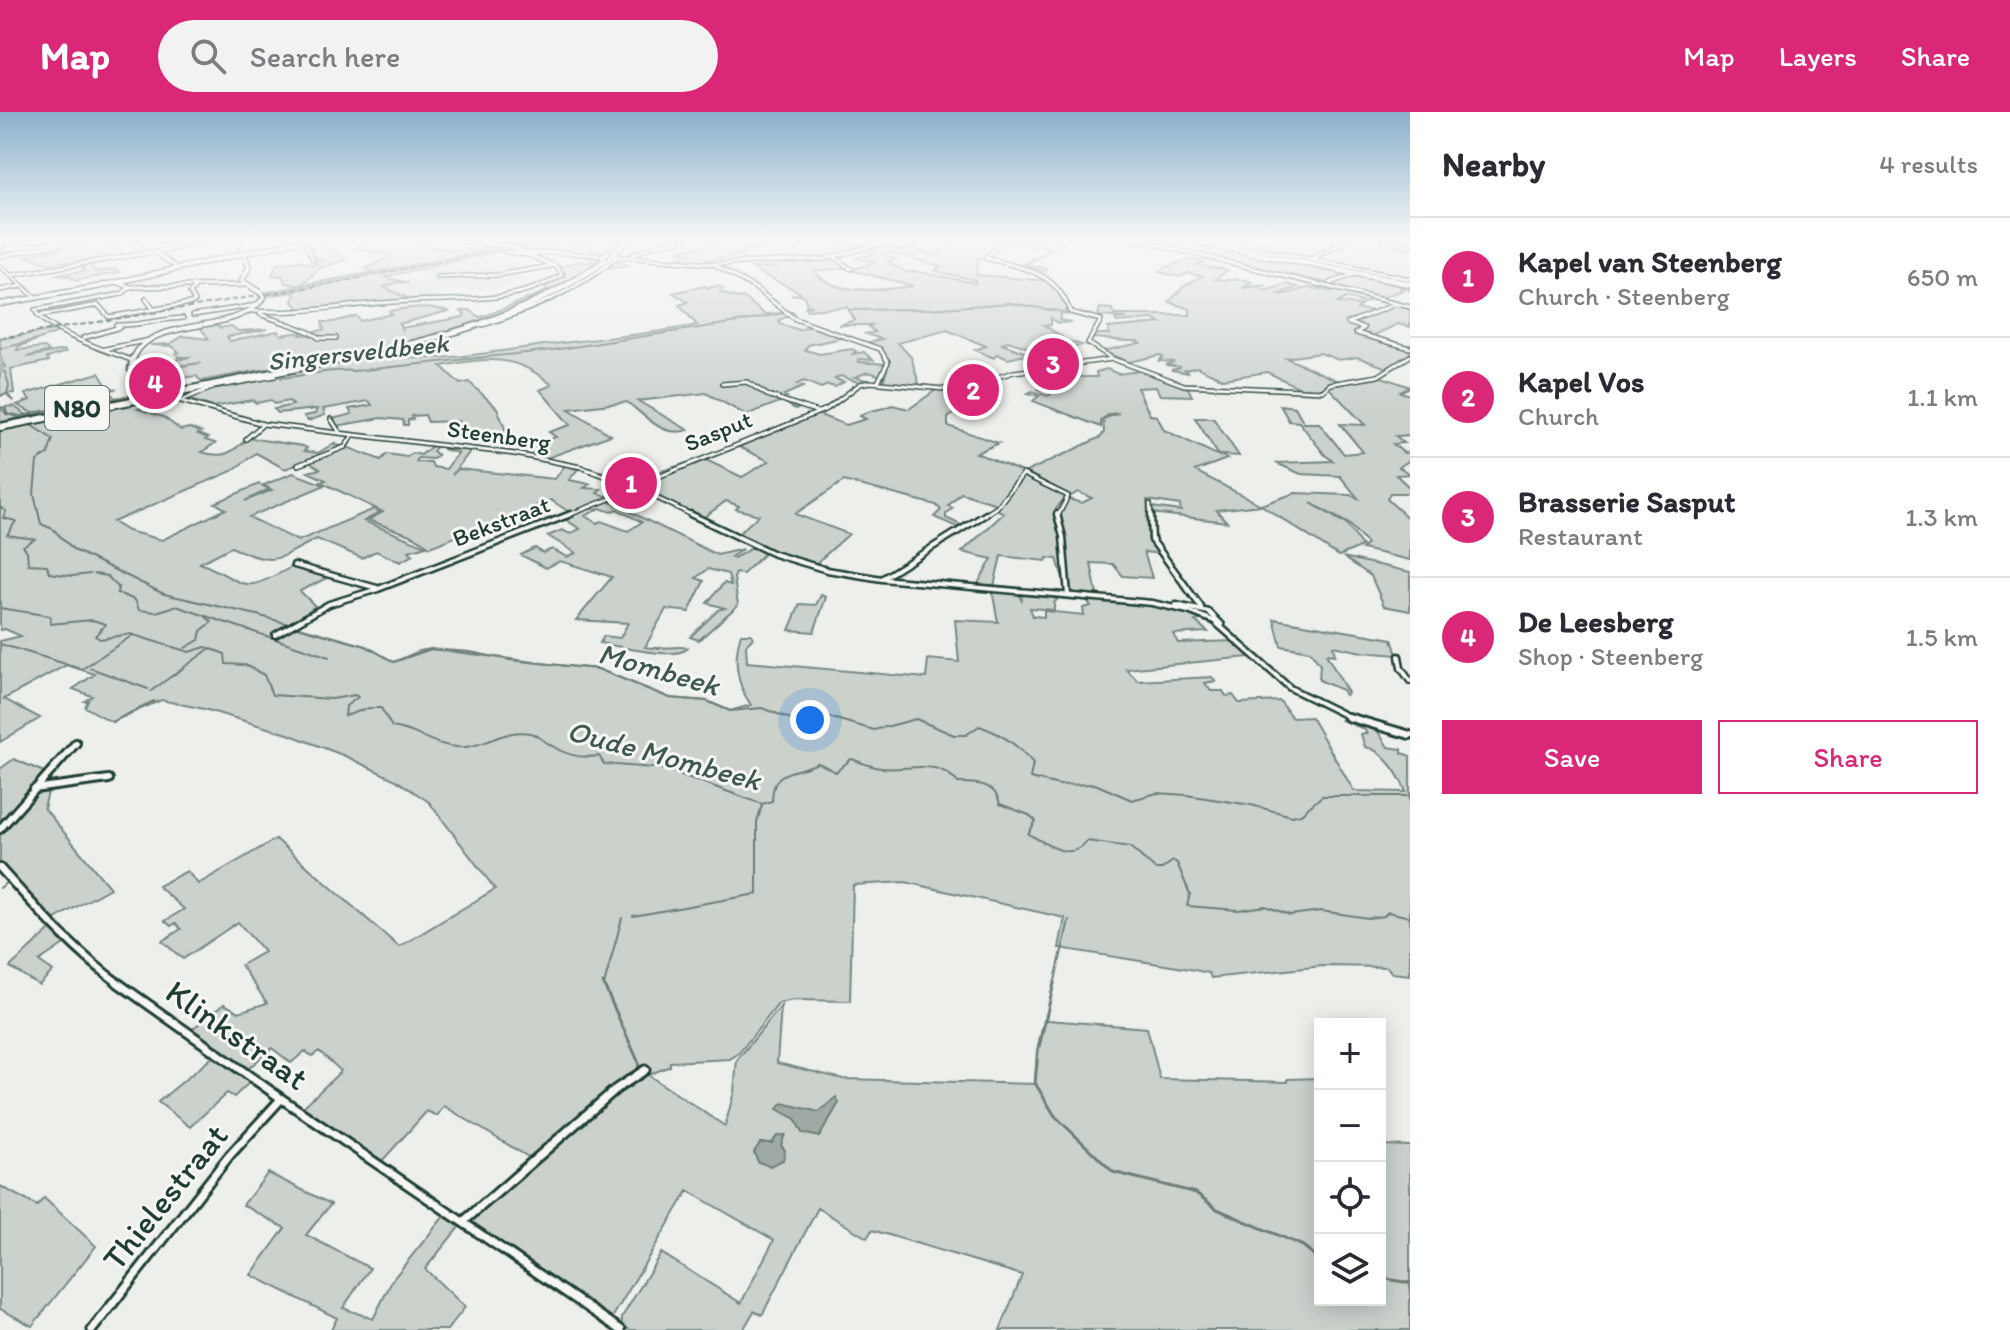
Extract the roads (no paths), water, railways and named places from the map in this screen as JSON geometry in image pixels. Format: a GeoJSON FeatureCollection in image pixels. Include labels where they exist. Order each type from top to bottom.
{"type":"FeatureCollection","features":[{"type":"Feature","properties":{"kind":"highway","name":"N80"},"geometry":{"type":"LineString","coordinates":[[0,425],[154,390],[376,348],[467,325],[540,296]]}},
{"type":"Feature","properties":{"kind":"highway","name":"N80"},"geometry":{"type":"LineString","coordinates":[[0,425],[154,390],[183,390],[391,347],[471,326],[551,296]]}},
{"type":"Feature","properties":{"kind":"main road"},"geometry":{"type":"LineString","coordinates":[[0,304],[32,301],[45,296]]}},
{"type":"Feature","properties":{"kind":"street"},"geometry":{"type":"LineString","coordinates":[[29,296],[32,301]]}},
{"type":"Feature","properties":{"kind":"street"},"geometry":{"type":"LineString","coordinates":[[45,296],[54,306]]}},
{"type":"Feature","properties":{"kind":"street"},"geometry":{"type":"LineString","coordinates":[[112,296],[35,310],[37,316],[61,331],[131,360]]}},
{"type":"Feature","properties":{"kind":"street"},"geometry":{"type":"LineString","coordinates":[[37,316],[98,305],[109,317],[195,302],[192,296]]}},
{"type":"Feature","properties":{"kind":"street"},"geometry":{"type":"LineString","coordinates":[[252,311],[262,296]]}},
{"type":"Feature","properties":{"kind":"street"},"geometry":{"type":"LineString","coordinates":[[104,349],[151,340],[252,311],[335,310],[398,301],[501,296]]}},
{"type":"Feature","properties":{"kind":"street"},"geometry":{"type":"LineString","coordinates":[[183,400],[207,389],[410,346],[510,317],[557,296]]}},
{"type":"Feature","properties":{"kind":"street"},"geometry":{"type":"LineString","coordinates":[[765,296],[795,319],[880,349],[888,362],[884,375],[877,382]]}},
{"type":"Feature","properties":{"kind":"street"},"geometry":{"type":"LineString","coordinates":[[1065,296],[1070,312],[1101,320],[1088,343],[1113,359],[1184,385],[1327,390],[1330,384],[1374,377],[1410,356]]}},
{"type":"Feature","properties":{"kind":"street"},"geometry":{"type":"LineString","coordinates":[[1372,296],[1410,307]]}},
{"type":"Feature","properties":{"kind":"street"},"geometry":{"type":"LineString","coordinates":[[146,299],[154,310]]}},
{"type":"Feature","properties":{"kind":"street"},"geometry":{"type":"LineString","coordinates":[[1398,303],[1348,323],[1364,328],[1354,331],[1356,333],[1410,348]]}},
{"type":"Feature","properties":{"kind":"street"},"geometry":{"type":"LineString","coordinates":[[193,315],[258,305]]}},
{"type":"Feature","properties":{"kind":"street"},"geometry":{"type":"LineString","coordinates":[[259,312],[299,330],[315,332],[319,338],[336,338]]}},
{"type":"Feature","properties":{"kind":"street"},"geometry":{"type":"LineString","coordinates":[[83,338],[121,326],[183,318]]}},
{"type":"Feature","properties":{"kind":"street"},"geometry":{"type":"LineString","coordinates":[[116,325],[121,326]]}},
{"type":"Feature","properties":{"kind":"street"},"geometry":{"type":"LineString","coordinates":[[151,340],[131,360],[131,370],[154,390]]}},
{"type":"Feature","properties":{"kind":"street"},"geometry":{"type":"LineString","coordinates":[[877,382],[954,390],[1014,372],[1113,359]]}},
{"type":"Feature","properties":{"kind":"street","name":"Sasput"},"geometry":{"type":"LineString","coordinates":[[722,384],[747,382],[767,395],[818,412]]}},
{"type":"Feature","properties":{"kind":"street","name":"Sasput"},"geometry":{"type":"LineString","coordinates":[[635,488],[818,412],[843,399],[860,384],[877,382]]}},
{"type":"Feature","properties":{"kind":"street","name":"Steenberg"},"geometry":{"type":"LineString","coordinates":[[154,390],[183,400]]}},
{"type":"Feature","properties":{"kind":"street","name":"Steenberg"},"geometry":{"type":"LineString","coordinates":[[154,390],[263,424],[535,457],[581,467],[635,488],[790,560],[842,573],[1167,605]]}},
{"type":"Feature","properties":{"kind":"street"},"geometry":{"type":"LineString","coordinates":[[176,397],[183,390]]}},
{"type":"Feature","properties":{"kind":"street"},"geometry":{"type":"LineString","coordinates":[[331,419],[340,433]]}},
{"type":"Feature","properties":{"kind":"street"},"geometry":{"type":"LineString","coordinates":[[246,439],[263,424]]}},
{"type":"Feature","properties":{"kind":"street"},"geometry":{"type":"LineString","coordinates":[[298,465],[345,447],[353,435]]}},
{"type":"Feature","properties":{"kind":"street"},"geometry":{"type":"LineString","coordinates":[[882,579],[997,507],[1023,474],[1068,496],[1057,513],[1063,537],[1068,595]]}},
{"type":"Feature","properties":{"kind":"street","name":"Bekstraat"},"geometry":{"type":"LineString","coordinates":[[275,635],[329,604],[378,589],[635,488]]}},
{"type":"Feature","properties":{"kind":"street"},"geometry":{"type":"LineString","coordinates":[[1150,504],[1152,540],[1201,607],[1219,618],[1223,626],[1263,666],[1305,696],[1365,723],[1410,735]]}},
{"type":"Feature","properties":{"kind":"street"},"geometry":{"type":"LineString","coordinates":[[294,565],[378,589]]}},
{"type":"Feature","properties":{"kind":"street"},"geometry":{"type":"LineString","coordinates":[[1167,605],[1201,607]]}},
{"type":"Feature","properties":{"kind":"street"},"geometry":{"type":"LineString","coordinates":[[1167,605],[1223,626]]}},
{"type":"Feature","properties":{"kind":"street"},"geometry":{"type":"LineString","coordinates":[[1399,656],[1401,668],[1410,681]]}},
{"type":"Feature","properties":{"kind":"street"},"geometry":{"type":"LineString","coordinates":[[0,829],[76,743]]}},
{"type":"Feature","properties":{"kind":"street"},"geometry":{"type":"LineString","coordinates":[[33,789],[109,779]]}},
{"type":"Feature","properties":{"kind":"street","name":"Klinkstraat"},"geometry":{"type":"LineString","coordinates":[[0,868],[49,922],[97,968],[282,1099],[621,1330]]}},
{"type":"Feature","properties":{"kind":"street"},"geometry":{"type":"LineString","coordinates":[[463,1222],[616,1089],[645,1070]]}},
{"type":"Feature","properties":{"kind":"street","name":"Thielestraat"},"geometry":{"type":"LineString","coordinates":[[92,1330],[229,1156],[282,1099]]}},
{"type":"Feature","properties":{"kind":"waterway","name":"Singersveldbeek"},"geometry":{"type":"LineString","coordinates":[[849,310],[929,309],[1010,303],[1069,313]]}},
{"type":"Feature","properties":{"kind":"waterway","name":"Singersveldbeek"},"geometry":{"type":"LineString","coordinates":[[789,312],[794,312]]}},
{"type":"Feature","properties":{"kind":"waterway","name":"Singersveldbeek"},"geometry":{"type":"LineString","coordinates":[[753,319],[784,313]]}},
{"type":"Feature","properties":{"kind":"waterway","name":"Singersveldbeek"},"geometry":{"type":"LineString","coordinates":[[281,378],[553,350],[751,320]]}},
{"type":"Feature","properties":{"kind":"waterway"},"geometry":{"type":"LineString","coordinates":[[0,349],[35,340]]}},
{"type":"Feature","properties":{"kind":"waterway"},"geometry":{"type":"LineString","coordinates":[[0,360],[0,371]]}},
{"type":"Feature","properties":{"kind":"waterway","name":"Mombeek"},"geometry":{"type":"LineString","coordinates":[[1,370],[5,372],[9,385],[7,394]]}},
{"type":"Feature","properties":{"kind":"waterway","name":"Mombeek"},"geometry":{"type":"LineString","coordinates":[[0,396],[7,394]]}},
{"type":"Feature","properties":{"kind":"waterway"},"geometry":{"type":"LineString","coordinates":[[7,394],[13,401]]}},
{"type":"Feature","properties":{"kind":"waterway","name":"Singersveldbeek"},"geometry":{"type":"LineString","coordinates":[[20,416],[133,395]]}},
{"type":"Feature","properties":{"kind":"waterway","name":"Mombeek"},"geometry":{"type":"LineString","coordinates":[[0,407],[5,408],[6,414],[20,417]]}},
{"type":"Feature","properties":{"kind":"waterway","name":"Mombeek"},"geometry":{"type":"LineString","coordinates":[[29,424],[53,439],[48,454],[37,461],[34,494],[41,524],[53,529],[74,550],[164,594],[257,615],[366,646],[394,662],[431,649],[470,652],[510,660],[598,669],[670,698],[707,701],[730,711],[762,708],[791,719],[818,714],[874,730],[916,719],[954,735],[966,735],[979,726],[1002,736],[1028,757],[1033,763],[1030,778],[1059,785],[1095,784],[1132,800],[1157,793],[1186,795],[1251,805],[1292,816],[1301,814],[1322,796],[1410,796]]}},
{"type":"Feature","properties":{"kind":"waterway"},"geometry":{"type":"LineString","coordinates":[[0,491],[0,498]]}},
{"type":"Feature","properties":{"kind":"waterway"},"geometry":{"type":"LineString","coordinates":[[0,507],[6,511],[3,518],[16,521],[7,535],[35,539],[23,546],[27,551],[28,564],[47,565],[49,573],[73,576],[90,574]]}},
{"type":"Feature","properties":{"kind":"waterway"},"geometry":{"type":"LineString","coordinates":[[94,574],[107,576],[118,587],[117,593],[135,600],[139,610],[156,612],[176,606],[272,638]]}},
{"type":"Feature","properties":{"kind":"waterway","name":"Oude Mombeek"},"geometry":{"type":"LineString","coordinates":[[0,608],[50,616],[50,624],[92,620],[106,624],[95,636],[100,639],[130,634],[189,652],[206,647],[225,654],[226,664],[245,665],[264,675],[272,695],[332,699],[355,695],[358,697],[346,706],[345,716],[369,708],[381,708],[392,727],[449,746],[467,747],[511,733],[530,733],[571,755],[599,756],[604,764],[665,769],[762,804],[772,801],[773,790],[780,777],[818,763],[836,772],[851,759],[881,768],[932,768],[950,775],[958,783],[978,784],[994,791],[1000,804],[1029,815],[1036,821],[1028,834],[1059,850],[1074,851],[1087,841],[1130,847],[1155,869],[1162,869],[1173,861],[1177,863],[1190,894],[1187,906],[1238,910],[1265,906],[1290,915],[1321,911],[1368,918],[1384,916],[1388,912],[1410,917]]}},
{"type":"Feature","properties":{"kind":"waterway"},"geometry":{"type":"LineString","coordinates":[[185,648],[199,640],[201,631],[212,622],[206,617]]}},
{"type":"Feature","properties":{"kind":"waterway"},"geometry":{"type":"LineString","coordinates":[[0,644],[82,669],[133,635]]}},
{"type":"Feature","properties":{"kind":"waterway"},"geometry":{"type":"LineString","coordinates":[[275,639],[329,657]]}},
{"type":"Feature","properties":{"kind":"waterway"},"geometry":{"type":"LineString","coordinates":[[151,691],[208,650]]}},
{"type":"Feature","properties":{"kind":"waterway"},"geometry":{"type":"LineString","coordinates":[[90,668],[148,689]]}},
{"type":"Feature","properties":{"kind":"waterway"},"geometry":{"type":"LineString","coordinates":[[112,722],[154,701]]}},
{"type":"Feature","properties":{"kind":"waterway"},"geometry":{"type":"LineString","coordinates":[[633,916],[757,894],[757,822],[762,805]]}},
{"type":"Feature","properties":{"kind":"waterway"},"geometry":{"type":"LineString","coordinates":[[3,865],[52,919]]}},
{"type":"Feature","properties":{"kind":"waterway"},"geometry":{"type":"LineString","coordinates":[[0,888],[7,882]]}},
{"type":"Feature","properties":{"kind":"waterway"},"geometry":{"type":"LineString","coordinates":[[604,985],[622,918]]}},
{"type":"Feature","properties":{"kind":"waterway"},"geometry":{"type":"LineString","coordinates":[[1054,985],[1069,920]]}},
{"type":"Feature","properties":{"kind":"waterway"},"geometry":{"type":"LineString","coordinates":[[603,983],[638,1061],[639,1070]]}},
{"type":"Feature","properties":{"kind":"waterway"},"geometry":{"type":"LineString","coordinates":[[1054,983],[1038,1051],[1035,1083],[1055,1116],[1113,1172],[1196,1193],[1217,1209],[1303,1246],[1314,1255]]}},
{"type":"Feature","properties":{"kind":"waterway"},"geometry":{"type":"LineString","coordinates":[[474,1217],[497,1197]]}},
{"type":"Feature","properties":{"kind":"waterway"},"geometry":{"type":"LineString","coordinates":[[1386,1279],[1410,1283]]}},
{"type":"Feature","properties":{"kind":"railway"},"geometry":{"type":"LineString","coordinates":[[0,338],[257,296]]}},
{"type":"Feature","properties":{"kind":"place","name":"Brasserie Sasput"},"geometry":{"type":"Point","coordinates":[1053,364]}},
{"type":"Feature","properties":{"kind":"place","name":"De Leesberg"},"geometry":{"type":"Point","coordinates":[155,383]}},
{"type":"Feature","properties":{"kind":"place","name":"Kapel Vos"},"geometry":{"type":"Point","coordinates":[973,390]}},
{"type":"Feature","properties":{"kind":"place","name":"Kapel van Steenberg"},"geometry":{"type":"Point","coordinates":[631,483]}}]}
